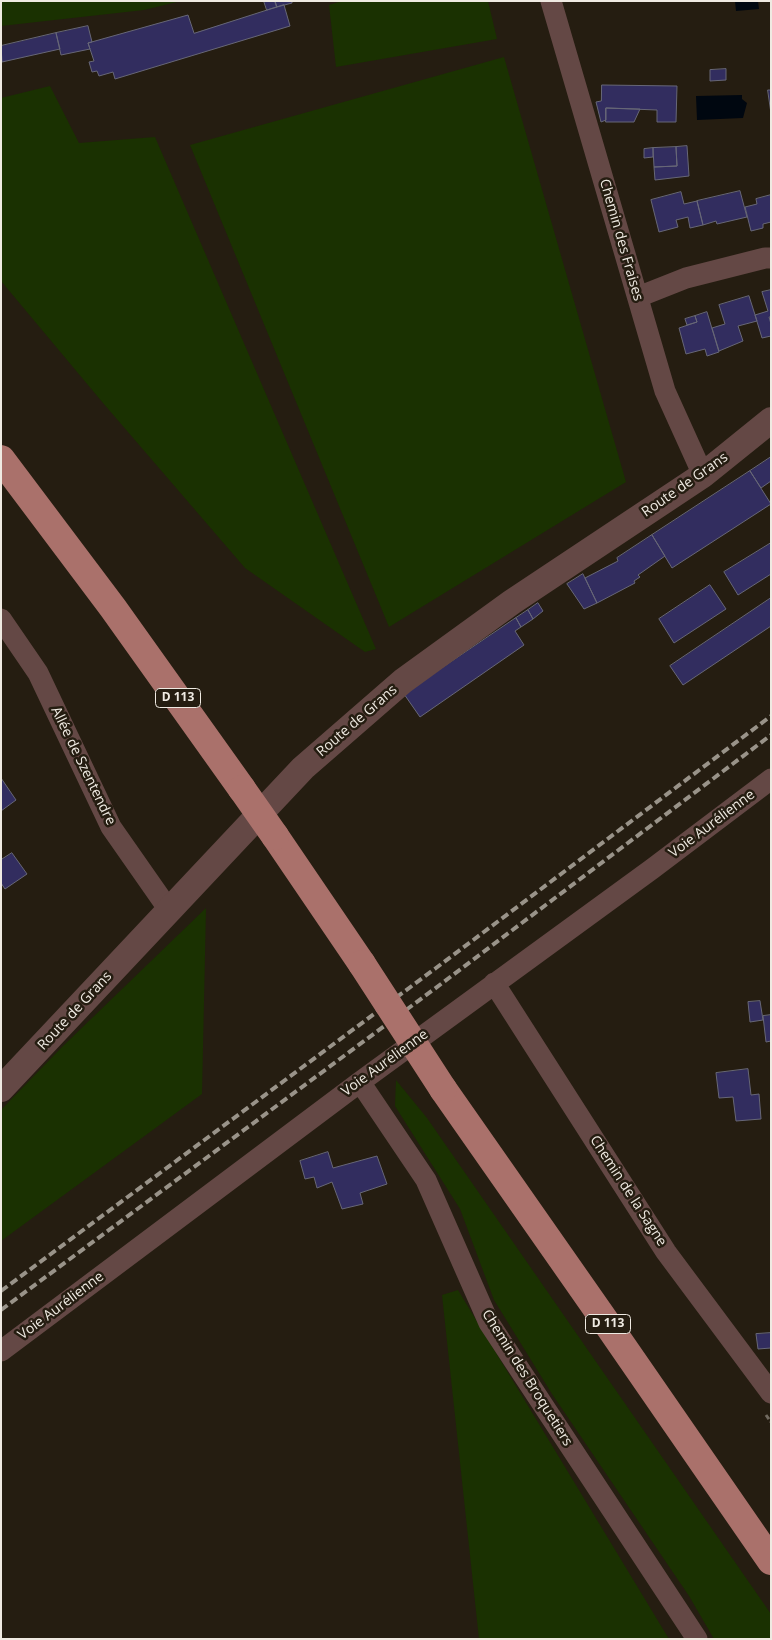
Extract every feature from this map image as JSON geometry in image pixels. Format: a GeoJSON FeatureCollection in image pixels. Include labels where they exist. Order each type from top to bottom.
{"type":"FeatureCollection","features":[{"type":"Feature","properties":{"kind":"main road","name":"D 113"},"geometry":{"type":"LineString","coordinates":[[1,459],[108,600],[275,836],[362,964],[443,1089],[771,1561]]}},
{"type":"Feature","properties":{"kind":"street","name":"Chemin des Fraises"},"geometry":{"type":"LineString","coordinates":[[551,1],[664,391],[703,475]]}},
{"type":"Feature","properties":{"kind":"street"},"geometry":{"type":"LineString","coordinates":[[638,297],[686,278],[771,258]]}},
{"type":"Feature","properties":{"kind":"street","name":"Route de Grans"},"geometry":{"type":"LineString","coordinates":[[1,1089],[303,768],[403,681],[512,602],[703,475],[771,420]]}},
{"type":"Feature","properties":{"kind":"street","name":"Allée de Szentendre"},"geometry":{"type":"LineString","coordinates":[[1,619],[38,673],[112,828],[169,910]]}},
{"type":"Feature","properties":{"kind":"street","name":"Voie Aurélienne"},"geometry":{"type":"LineString","coordinates":[[1,1351],[360,1082],[652,869],[771,779]]}},
{"type":"Feature","properties":{"kind":"street","name":"Chemin de la Sagne"},"geometry":{"type":"LineString","coordinates":[[494,983],[666,1252],[771,1393]]}},
{"type":"Feature","properties":{"kind":"street","name":"Chemin des Broquetiers"},"geometry":{"type":"LineString","coordinates":[[360,1082],[426,1180],[489,1323],[697,1639]]}},
{"type":"Feature","properties":{"kind":"path"},"geometry":{"type":"LineString","coordinates":[[765,1414],[771,1422]]}},
{"type":"Feature","properties":{"kind":"green space"},"geometry":{"type":"Polygon","coordinates":[[[1,1],[181,1],[144,10],[1,26],[1,1]]]}},
{"type":"Feature","properties":{"kind":"green space"},"geometry":{"type":"Polygon","coordinates":[[[342,1],[488,1],[497,39],[336,67],[329,5],[342,1]]]}},
{"type":"Feature","properties":{"kind":"green space"},"geometry":{"type":"Polygon","coordinates":[[[504,57],[626,482],[389,627],[190,145],[504,57]]]}},
{"type":"Feature","properties":{"kind":"green space"},"geometry":{"type":"Polygon","coordinates":[[[50,86],[79,143],[155,137],[376,649],[365,652],[245,568],[1,281],[1,98],[50,86]]]}},
{"type":"Feature","properties":{"kind":"green space"},"geometry":{"type":"Polygon","coordinates":[[[206,908],[202,1094],[1,1241],[1,1110],[62,1047],[206,908]]]}},
{"type":"Feature","properties":{"kind":"green space"},"geometry":{"type":"Polygon","coordinates":[[[396,1080],[427,1118],[771,1614],[771,1639],[714,1639],[689,1596],[552,1394],[494,1300],[460,1209],[395,1106],[396,1080]]]}},
{"type":"Feature","properties":{"kind":"green space"},"geometry":{"type":"Polygon","coordinates":[[[458,1290],[669,1639],[479,1639],[442,1295],[458,1290]]]}},
{"type":"Feature","properties":{"kind":"shaded area"},"geometry":{"type":"Polygon","coordinates":[[[735,1],[758,1],[759,9],[736,11],[735,1]]]}},
{"type":"Feature","properties":{"kind":"shaded area"},"geometry":{"type":"Polygon","coordinates":[[[742,95],[742,99],[747,103],[743,118],[697,120],[696,96],[742,95]]]}},
{"type":"Feature","properties":{"kind":"building"},"geometry":{"type":"Polygon","coordinates":[[[264,1],[275,1],[277,7],[267,10],[264,1]]]}},
{"type":"Feature","properties":{"kind":"building"},"geometry":{"type":"Polygon","coordinates":[[[275,1],[292,1],[292,3],[277,7],[275,1]]]}},
{"type":"Feature","properties":{"kind":"building"},"geometry":{"type":"Polygon","coordinates":[[[284,5],[290,26],[115,79],[113,72],[99,76],[97,71],[92,72],[89,62],[94,61],[88,43],[188,15],[194,33],[284,5]]]}},
{"type":"Feature","properties":{"kind":"building"},"geometry":{"type":"Polygon","coordinates":[[[88,26],[92,42],[88,43],[90,49],[61,55],[56,33],[88,26]]]}},
{"type":"Feature","properties":{"kind":"building"},"geometry":{"type":"Polygon","coordinates":[[[56,33],[60,49],[2,62],[1,46],[56,33]]]}},
{"type":"Feature","properties":{"kind":"building"},"geometry":{"type":"Polygon","coordinates":[[[726,69],[726,80],[710,81],[710,70],[726,69]]]}},
{"type":"Feature","properties":{"kind":"building"},"geometry":{"type":"Polygon","coordinates":[[[602,85],[677,86],[676,122],[657,122],[657,110],[606,108],[606,120],[601,122],[596,102],[601,101],[602,85]]]}},
{"type":"Feature","properties":{"kind":"building"},"geometry":{"type":"Polygon","coordinates":[[[768,90],[771,90],[771,113],[768,90]]]}},
{"type":"Feature","properties":{"kind":"building"},"geometry":{"type":"Polygon","coordinates":[[[606,108],[640,109],[634,122],[606,122],[606,108]]]}},
{"type":"Feature","properties":{"kind":"building"},"geometry":{"type":"Polygon","coordinates":[[[687,146],[689,176],[655,180],[654,167],[677,166],[676,147],[687,146]]]}},
{"type":"Feature","properties":{"kind":"building"},"geometry":{"type":"Polygon","coordinates":[[[676,147],[677,166],[654,167],[653,148],[676,147]]]}},
{"type":"Feature","properties":{"kind":"building"},"geometry":{"type":"Polygon","coordinates":[[[653,148],[653,157],[644,158],[644,149],[653,148]]]}},
{"type":"Feature","properties":{"kind":"building"},"geometry":{"type":"Polygon","coordinates":[[[740,191],[747,217],[717,224],[716,221],[703,225],[697,201],[740,191]]]}},
{"type":"Feature","properties":{"kind":"building"},"geometry":{"type":"Polygon","coordinates":[[[681,192],[684,204],[697,201],[703,225],[690,228],[688,217],[676,220],[678,227],[659,232],[651,200],[681,192]]]}},
{"type":"Feature","properties":{"kind":"building"},"geometry":{"type":"Polygon","coordinates":[[[771,195],[771,222],[763,224],[763,228],[751,231],[745,207],[757,204],[756,199],[771,195]]]}},
{"type":"Feature","properties":{"kind":"building"},"geometry":{"type":"Polygon","coordinates":[[[771,290],[771,317],[769,317],[771,336],[762,338],[755,315],[768,311],[762,292],[771,290]]]}},
{"type":"Feature","properties":{"kind":"building"},"geometry":{"type":"Polygon","coordinates":[[[749,296],[757,321],[738,326],[743,341],[719,351],[712,328],[725,324],[719,305],[749,296]]]}},
{"type":"Feature","properties":{"kind":"building"},"geometry":{"type":"Polygon","coordinates":[[[707,312],[719,352],[707,356],[705,349],[686,354],[679,328],[697,322],[695,316],[707,312]]]}},
{"type":"Feature","properties":{"kind":"building"},"geometry":{"type":"Polygon","coordinates":[[[695,316],[697,322],[687,325],[685,319],[695,316]]]}},
{"type":"Feature","properties":{"kind":"building"},"geometry":{"type":"Polygon","coordinates":[[[771,457],[771,481],[761,488],[750,471],[771,457]]]}},
{"type":"Feature","properties":{"kind":"building"},"geometry":{"type":"Polygon","coordinates":[[[750,471],[771,504],[672,568],[652,535],[750,471]]]}},
{"type":"Feature","properties":{"kind":"building"},"geometry":{"type":"Polygon","coordinates":[[[652,535],[665,556],[638,575],[640,577],[634,581],[635,583],[597,603],[585,578],[618,561],[617,558],[652,535]]]}},
{"type":"Feature","properties":{"kind":"building"},"geometry":{"type":"Polygon","coordinates":[[[771,543],[771,574],[738,595],[724,572],[771,543]]]}},
{"type":"Feature","properties":{"kind":"building"},"geometry":{"type":"Polygon","coordinates":[[[583,574],[597,603],[584,609],[567,584],[583,574]]]}},
{"type":"Feature","properties":{"kind":"building"},"geometry":{"type":"Polygon","coordinates":[[[710,585],[726,609],[674,643],[659,619],[710,585]]]}},
{"type":"Feature","properties":{"kind":"building"},"geometry":{"type":"Polygon","coordinates":[[[771,598],[771,626],[683,685],[670,666],[771,598]]]}},
{"type":"Feature","properties":{"kind":"building"},"geometry":{"type":"Polygon","coordinates":[[[538,603],[543,611],[533,619],[528,610],[538,603]]]}},
{"type":"Feature","properties":{"kind":"building"},"geometry":{"type":"Polygon","coordinates":[[[528,610],[533,619],[521,627],[516,618],[528,610]]]}},
{"type":"Feature","properties":{"kind":"building"},"geometry":{"type":"Polygon","coordinates":[[[516,618],[521,627],[515,631],[524,645],[420,717],[404,694],[516,618]]]}},
{"type":"Feature","properties":{"kind":"building"},"geometry":{"type":"Polygon","coordinates":[[[1,778],[16,800],[1,811],[1,778]]]}},
{"type":"Feature","properties":{"kind":"building"},"geometry":{"type":"Polygon","coordinates":[[[12,853],[27,874],[5,889],[1,883],[1,860],[12,853]]]}},
{"type":"Feature","properties":{"kind":"building"},"geometry":{"type":"Polygon","coordinates":[[[760,1001],[763,1020],[750,1022],[748,1002],[760,1001]]]}},
{"type":"Feature","properties":{"kind":"building"},"geometry":{"type":"Polygon","coordinates":[[[771,1015],[771,1041],[766,1042],[763,1016],[771,1015]]]}},
{"type":"Feature","properties":{"kind":"building"},"geometry":{"type":"Polygon","coordinates":[[[748,1069],[751,1095],[759,1094],[761,1119],[736,1121],[733,1097],[719,1098],[716,1073],[748,1069]]]}},
{"type":"Feature","properties":{"kind":"building"},"geometry":{"type":"Polygon","coordinates":[[[328,1152],[333,1168],[377,1156],[387,1184],[360,1193],[363,1204],[342,1209],[332,1182],[317,1188],[314,1177],[305,1179],[300,1161],[328,1152]]]}},
{"type":"Feature","properties":{"kind":"building"},"geometry":{"type":"Polygon","coordinates":[[[771,1333],[771,1348],[758,1349],[756,1334],[771,1333]]]}},
{"type":"Feature","properties":{"kind":"railway"},"geometry":{"type":"LineString","coordinates":[[1,1291],[771,716]]}},
{"type":"Feature","properties":{"kind":"railway"},"geometry":{"type":"LineString","coordinates":[[1,1310],[433,990],[771,735]]}}]}
